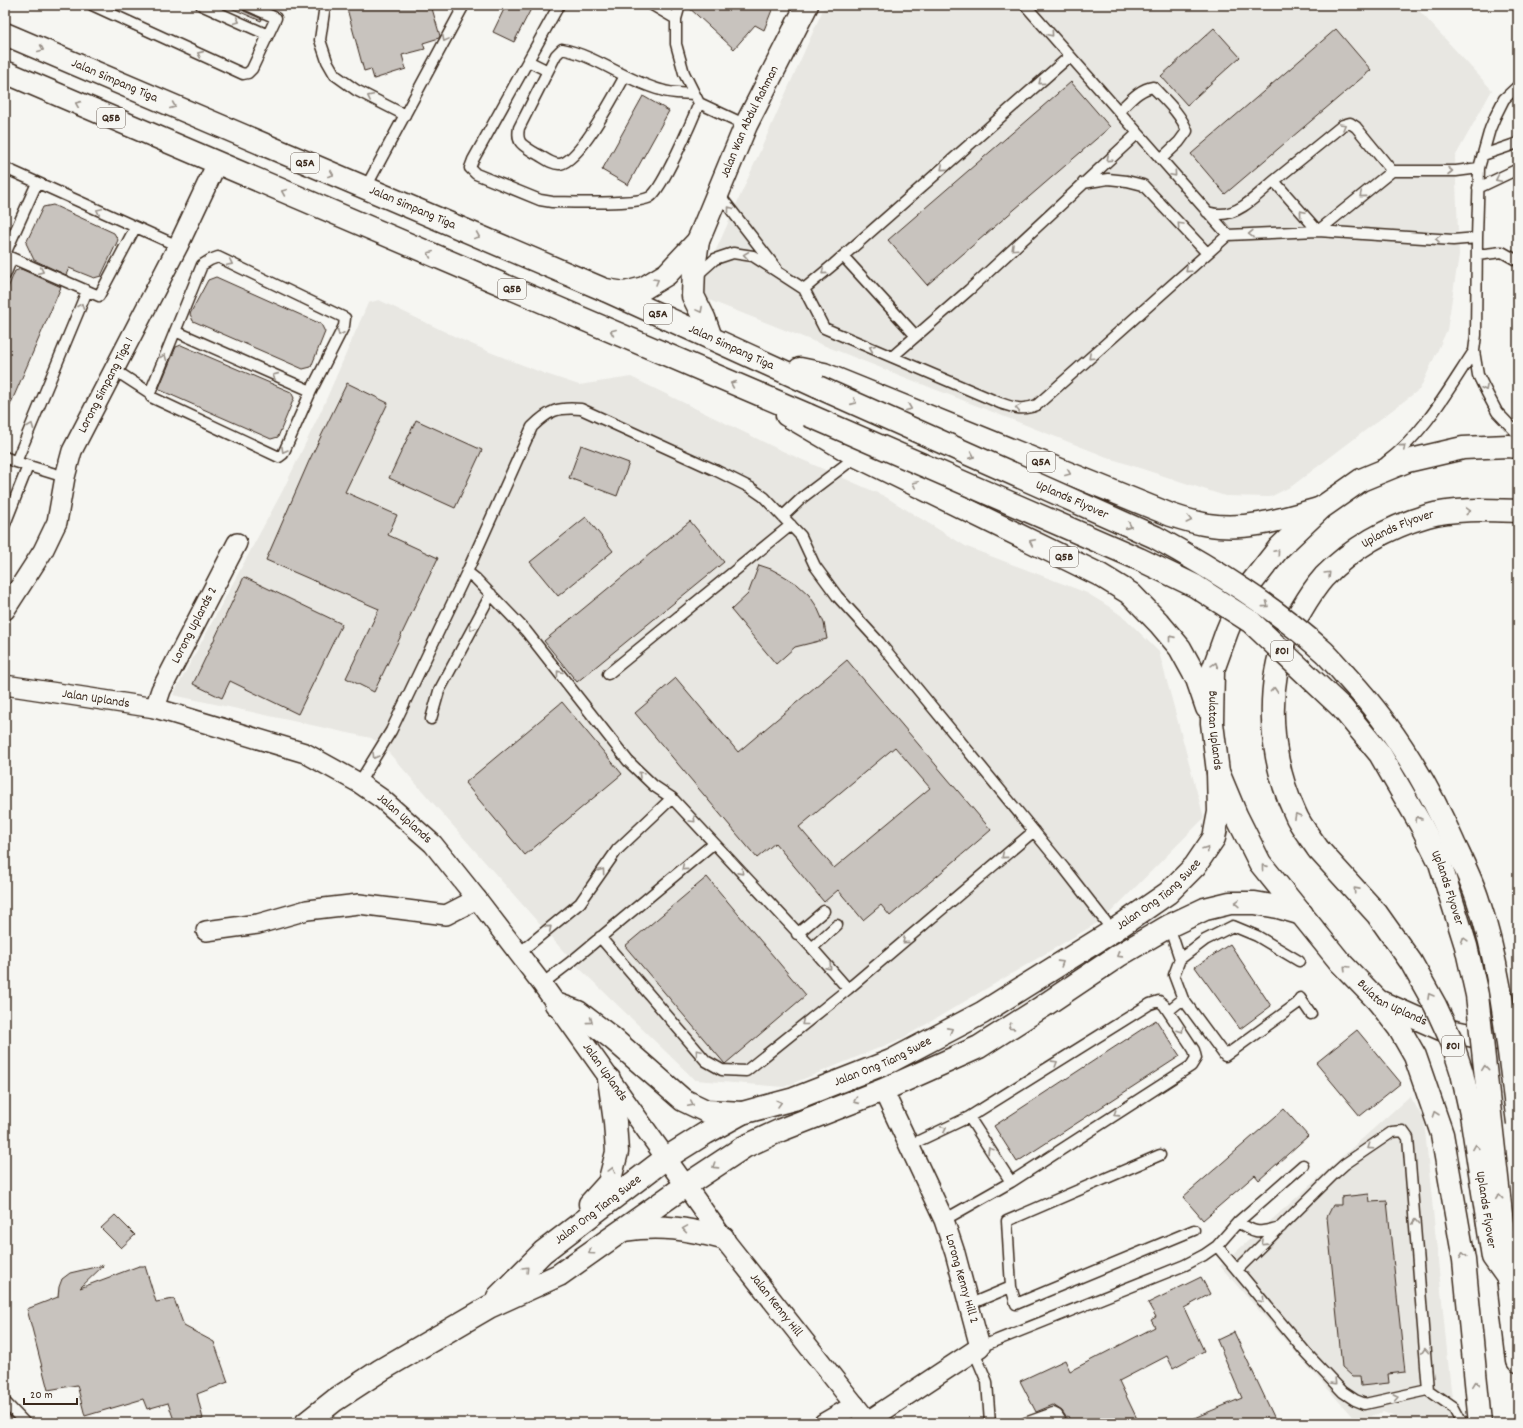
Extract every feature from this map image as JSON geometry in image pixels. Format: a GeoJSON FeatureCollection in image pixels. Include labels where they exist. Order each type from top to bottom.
{"type":"FeatureCollection","features":[{"type":"Feature","properties":{"kind":"main road","name":"Jalan Wan Abdul Rahman"},"geometry":{"type":"LineString","coordinates":[[698,241],[746,126],[808,5]]}},
{"type":"Feature","properties":{"kind":"main road","name":"Jalan Simpang Tiga"},"geometry":{"type":"LineString","coordinates":[[5,34],[605,290],[818,387]]}},
{"type":"Feature","properties":{"kind":"main road","name":"Q5B"},"geometry":{"type":"LineString","coordinates":[[5,72],[754,393],[799,423],[857,456],[1100,575],[1131,594],[1159,623],[1180,648],[1197,679],[1212,723]]}},
{"type":"Feature","properties":{"kind":"main road"},"geometry":{"type":"LineString","coordinates":[[605,290],[625,292],[644,288],[667,274],[698,241]]}},
{"type":"Feature","properties":{"kind":"main road"},"geometry":{"type":"LineString","coordinates":[[698,241],[693,281],[693,296],[704,318],[711,338]]}},
{"type":"Feature","properties":{"kind":"main road","name":"Q5A"},"geometry":{"type":"LineString","coordinates":[[765,363],[824,374],[1171,515],[1210,525],[1243,526],[1278,521],[1321,508]]}},
{"type":"Feature","properties":{"kind":"main road","name":"Uplands Flyover"},"geometry":{"type":"LineString","coordinates":[[818,387],[1155,537],[1204,564],[1267,606],[1324,653],[1368,700],[1401,744],[1441,815],[1477,897],[1491,947],[1500,994],[1518,1123]]}},
{"type":"Feature","properties":{"kind":"main road","name":"Uplands Flyover"},"geometry":{"type":"LineString","coordinates":[[754,393],[1139,559],[1195,586],[1251,622],[1342,708],[1380,754],[1421,825],[1440,863],[1466,946],[1477,994],[1508,1278]]}},
{"type":"Feature","properties":{"kind":"main road","name":"Bulatan Uplands"},"geometry":{"type":"LineString","coordinates":[[1518,447],[1463,448],[1407,461],[1362,480],[1321,508],[1279,548],[1242,595],[1213,670],[1212,723],[1218,772],[1236,815],[1260,863],[1340,962],[1378,1000],[1441,1029],[1488,1039],[1518,1038]]}},
{"type":"Feature","properties":{"kind":"main road","name":"Uplands Flyover"},"geometry":{"type":"LineString","coordinates":[[1508,1278],[1494,1257],[1471,1114],[1462,1073],[1452,1042],[1435,1005],[1411,962],[1377,914],[1318,849],[1295,814],[1281,777],[1272,711],[1274,679],[1286,635],[1305,603],[1324,578],[1344,559],[1370,541],[1397,526],[1429,516],[1463,511],[1518,511]]}},
{"type":"Feature","properties":{"kind":"main road","name":"Jalan Ong Tiang Swee"},"geometry":{"type":"LineString","coordinates":[[489,1307],[543,1252],[666,1158],[706,1133],[742,1113],[794,1100],[891,1061],[982,1013],[1113,931],[1168,893],[1195,866],[1214,838],[1219,812],[1218,772]]}},
{"type":"Feature","properties":{"kind":"main road","name":"Jalan Ong Tiang Swee"},"geometry":{"type":"LineString","coordinates":[[306,1423],[335,1400],[381,1370],[489,1307],[559,1275],[685,1186],[744,1147],[883,1090],[979,1047],[1118,956],[1169,926],[1205,908],[1230,903],[1255,903],[1302,914]]}},
{"type":"Feature","properties":{"kind":"main road"},"geometry":{"type":"LineString","coordinates":[[1378,1000],[1399,1028],[1415,1056],[1442,1134],[1464,1260],[1480,1423]]}},
{"type":"Feature","properties":{"kind":"main road"},"geometry":{"type":"LineString","coordinates":[[556,1004],[578,1012],[590,1021],[612,1038],[683,1100],[706,1111],[742,1113]]}},
{"type":"Feature","properties":{"kind":"main road"},"geometry":{"type":"LineString","coordinates":[[543,1252],[588,1207],[609,1183],[617,1152],[615,1122],[609,1079]]}},
{"type":"Feature","properties":{"kind":"main road"},"geometry":{"type":"LineString","coordinates":[[623,1230],[645,1227],[670,1227],[723,1238]]}},
{"type":"Feature","properties":{"kind":"main road"},"geometry":{"type":"LineString","coordinates":[[1508,1278],[1518,1361]]}},
{"type":"Feature","properties":{"kind":"street","name":"Lorong Simpang Tiga 1"},"geometry":{"type":"LineString","coordinates":[[5,610],[43,551],[57,522],[65,477],[72,451],[113,369],[178,246],[217,163]]}},
{"type":"Feature","properties":{"kind":"street","name":"Lorong Uplands 2"},"geometry":{"type":"LineString","coordinates":[[155,708],[161,690],[237,543]]}},
{"type":"Feature","properties":{"kind":"street","name":"Jalan Uplands"},"geometry":{"type":"LineString","coordinates":[[5,685],[155,708],[305,754],[359,782],[382,799],[433,844],[542,984],[685,1186]]}},
{"type":"Feature","properties":{"kind":"street"},"geometry":{"type":"LineString","coordinates":[[206,930],[258,924],[307,910],[359,904],[446,915],[477,899]]}},
{"type":"Feature","properties":{"kind":"street","name":"Lorong Kenny Hill 2"},"geometry":{"type":"LineString","coordinates":[[883,1090],[944,1220],[955,1253],[977,1349]]}},
{"type":"Feature","properties":{"kind":"street","name":"Jalan Kenny Hill"},"geometry":{"type":"LineString","coordinates":[[685,1186],[723,1238],[869,1422]]}},
{"type":"Feature","properties":{"kind":"street"},"geometry":{"type":"LineString","coordinates":[[869,1422],[977,1349]]}},
{"type":"Feature","properties":{"kind":"street"},"geometry":{"type":"LineString","coordinates":[[824,1423],[855,1405]]}},
{"type":"Feature","properties":{"kind":"lane"},"geometry":{"type":"LineString","coordinates":[[92,5],[243,74],[248,73],[252,69],[276,18],[247,5]]}},
{"type":"Feature","properties":{"kind":"lane"},"geometry":{"type":"LineString","coordinates":[[201,5],[268,35]]}},
{"type":"Feature","properties":{"kind":"lane"},"geometry":{"type":"LineString","coordinates":[[325,5],[320,40],[327,61],[335,75],[356,90],[405,115]]}},
{"type":"Feature","properties":{"kind":"lane"},"geometry":{"type":"LineString","coordinates":[[365,188],[464,5]]}},
{"type":"Feature","properties":{"kind":"lane"},"geometry":{"type":"LineString","coordinates":[[559,5],[473,160],[470,168],[476,174],[540,200],[552,202],[636,201],[650,197],[661,183],[677,153],[697,98],[684,73],[676,44],[676,19],[680,5]]}},
{"type":"Feature","properties":{"kind":"lane"},"geometry":{"type":"LineString","coordinates":[[652,5],[676,19]]}},
{"type":"Feature","properties":{"kind":"lane"},"geometry":{"type":"LineString","coordinates":[[1025,5],[1228,235]]}},
{"type":"Feature","properties":{"kind":"lane"},"geometry":{"type":"LineString","coordinates":[[625,76],[596,126],[581,148],[561,164],[554,163],[521,145],[518,136],[519,128],[556,54],[562,49],[590,59],[661,91],[697,98],[746,126]]}},
{"type":"Feature","properties":{"kind":"lane"},"geometry":{"type":"LineString","coordinates":[[804,289],[1070,56]]}},
{"type":"Feature","properties":{"kind":"lane"},"geometry":{"type":"LineString","coordinates":[[528,61],[548,71]]}},
{"type":"Feature","properties":{"kind":"lane"},"geometry":{"type":"LineString","coordinates":[[1518,86],[1504,99],[1495,117],[1479,168],[1477,313],[1474,351],[1478,375],[1497,412],[1518,434]]}},
{"type":"Feature","properties":{"kind":"lane"},"geometry":{"type":"LineString","coordinates":[[1119,111],[1140,92],[1147,88],[1153,87],[1170,106],[1184,123],[1187,131],[1179,142],[1161,159]]}},
{"type":"Feature","properties":{"kind":"lane"},"geometry":{"type":"LineString","coordinates":[[1207,212],[1218,214],[1230,213],[1239,209],[1343,125],[1350,123],[1356,127],[1392,171]]}},
{"type":"Feature","properties":{"kind":"lane"},"geometry":{"type":"LineString","coordinates":[[892,357],[915,335],[969,290],[1082,183],[1138,133]]}},
{"type":"Feature","properties":{"kind":"lane"},"geometry":{"type":"LineString","coordinates":[[1483,155],[1518,143]]}},
{"type":"Feature","properties":{"kind":"lane"},"geometry":{"type":"LineString","coordinates":[[5,168],[135,228],[178,246]]}},
{"type":"Feature","properties":{"kind":"lane"},"geometry":{"type":"LineString","coordinates":[[1318,231],[1392,171],[1456,171],[1479,168]]}},
{"type":"Feature","properties":{"kind":"lane"},"geometry":{"type":"LineString","coordinates":[[1478,188],[1518,169]]}},
{"type":"Feature","properties":{"kind":"lane"},"geometry":{"type":"LineString","coordinates":[[1082,183],[1108,179],[1127,181],[1143,185],[1207,253]]}},
{"type":"Feature","properties":{"kind":"lane"},"geometry":{"type":"LineString","coordinates":[[1274,181],[1318,231]]}},
{"type":"Feature","properties":{"kind":"lane"},"geometry":{"type":"LineString","coordinates":[[5,275],[7,256],[37,183]]}},
{"type":"Feature","properties":{"kind":"lane"},"geometry":{"type":"LineString","coordinates":[[718,193],[780,272]]}},
{"type":"Feature","properties":{"kind":"lane"},"geometry":{"type":"LineString","coordinates":[[7,256],[99,296],[135,228]]}},
{"type":"Feature","properties":{"kind":"lane"},"geometry":{"type":"LineString","coordinates":[[693,281],[700,272],[715,259],[733,253],[753,256],[780,272],[804,289],[824,328],[1013,408],[1025,409],[1037,406],[1228,235],[1318,231],[1453,240],[1477,238]]}},
{"type":"Feature","properties":{"kind":"lane"},"geometry":{"type":"LineString","coordinates":[[1477,255],[1502,252],[1518,261]]}},
{"type":"Feature","properties":{"kind":"lane"},"geometry":{"type":"LineString","coordinates":[[843,256],[915,335]]}},
{"type":"Feature","properties":{"kind":"lane"},"geometry":{"type":"LineString","coordinates":[[113,369],[150,393],[151,397],[279,457],[283,454],[311,391],[344,326],[345,318],[218,257],[210,260],[202,265],[150,393]]}},
{"type":"Feature","properties":{"kind":"lane"},"geometry":{"type":"LineString","coordinates":[[16,462],[87,291]]}},
{"type":"Feature","properties":{"kind":"lane"},"geometry":{"type":"LineString","coordinates":[[175,331],[311,391]]}},
{"type":"Feature","properties":{"kind":"lane"},"geometry":{"type":"LineString","coordinates":[[1362,480],[1391,458],[1412,439],[1431,416],[1474,351]]}},
{"type":"Feature","properties":{"kind":"lane"},"geometry":{"type":"LineString","coordinates":[[359,782],[391,731],[467,572],[532,427],[540,418],[548,413],[564,408],[581,409],[717,470],[751,488],[764,497],[801,536],[815,566],[837,596],[879,642],[1034,831],[1113,931]]}},
{"type":"Feature","properties":{"kind":"lane"},"geometry":{"type":"LineString","coordinates":[[783,516],[803,497],[857,456]]}},
{"type":"Feature","properties":{"kind":"lane"},"geometry":{"type":"LineString","coordinates":[[5,457],[16,462],[65,477]]}},
{"type":"Feature","properties":{"kind":"lane"},"geometry":{"type":"LineString","coordinates":[[5,524],[28,466]]}},
{"type":"Feature","properties":{"kind":"lane"},"geometry":{"type":"LineString","coordinates":[[608,674],[791,525]]}},
{"type":"Feature","properties":{"kind":"lane"},"geometry":{"type":"LineString","coordinates":[[467,572],[476,579],[526,631],[628,761],[654,786],[672,798],[812,948],[848,989]]}},
{"type":"Feature","properties":{"kind":"lane"},"geometry":{"type":"LineString","coordinates":[[431,719],[439,691],[490,594]]}},
{"type":"Feature","properties":{"kind":"lane"},"geometry":{"type":"LineString","coordinates":[[519,953],[580,903],[617,850],[672,798]]}},
{"type":"Feature","properties":{"kind":"lane"},"geometry":{"type":"LineString","coordinates":[[600,937],[706,1061],[722,1070],[746,1071],[848,989],[1034,831]]}},
{"type":"Feature","properties":{"kind":"lane"},"geometry":{"type":"LineString","coordinates":[[542,984],[714,843]]}},
{"type":"Feature","properties":{"kind":"lane"},"geometry":{"type":"LineString","coordinates":[[798,934],[824,911]]}},
{"type":"Feature","properties":{"kind":"lane"},"geometry":{"type":"LineString","coordinates":[[812,948],[837,925]]}},
{"type":"Feature","properties":{"kind":"lane"},"geometry":{"type":"LineString","coordinates":[[1169,926],[1180,959]]}},
{"type":"Feature","properties":{"kind":"lane"},"geometry":{"type":"LineString","coordinates":[[1299,961],[1257,936],[1233,926],[1204,940],[1180,959],[1174,975],[1183,999],[1225,1056],[1298,1003],[1300,998],[1311,1014]]}},
{"type":"Feature","properties":{"kind":"lane"},"geometry":{"type":"LineString","coordinates":[[1168,1011],[1183,999]]}},
{"type":"Feature","properties":{"kind":"lane"},"geometry":{"type":"LineString","coordinates":[[908,1146],[969,1117],[1150,1004],[1159,1001],[1164,1005],[1194,1050],[1196,1058],[1191,1066],[1011,1182],[944,1220]]}},
{"type":"Feature","properties":{"kind":"lane"},"geometry":{"type":"LineString","coordinates":[[969,1117],[1011,1182]]}},
{"type":"Feature","properties":{"kind":"lane"},"geometry":{"type":"LineString","coordinates":[[1237,1270],[1334,1173],[1392,1132],[1403,1131],[1408,1138],[1428,1390]]}},
{"type":"Feature","properties":{"kind":"lane"},"geometry":{"type":"LineString","coordinates":[[1160,1155],[1007,1221],[1011,1287],[1016,1304],[1194,1230]]}},
{"type":"Feature","properties":{"kind":"lane"},"geometry":{"type":"LineString","coordinates":[[990,1423],[987,1382],[977,1349],[1185,1265],[1204,1255],[1217,1246],[1238,1222],[1303,1166]]}},
{"type":"Feature","properties":{"kind":"lane"},"geometry":{"type":"LineString","coordinates":[[1238,1222],[1253,1232],[1260,1232],[1281,1227]]}},
{"type":"Feature","properties":{"kind":"lane"},"geometry":{"type":"LineString","coordinates":[[1217,1246],[1307,1354],[1343,1392],[1355,1400],[1365,1404],[1428,1390],[1454,1408],[1462,1423]]}},
{"type":"Feature","properties":{"kind":"lane"},"geometry":{"type":"LineString","coordinates":[[968,1305],[1011,1287]]}},
{"type":"Feature","properties":{"kind":"lane"},"geometry":{"type":"LineString","coordinates":[[5,1402],[25,1423]]}},
{"type":"Feature","properties":{"kind":"lane"},"geometry":{"type":"LineString","coordinates":[[1025,1423],[1053,1413],[1057,1415],[1062,1423]]}},
{"type":"Feature","properties":{"kind":"shaded area"},"geometry":{"type":"Polygon","coordinates":[[[825,5],[1414,5],[1492,90],[1455,157],[1459,255],[1447,330],[1420,389],[1292,486],[1270,497],[1225,496],[1112,459],[696,295],[825,5]]]}},
{"type":"Feature","properties":{"kind":"shaded area"},"geometry":{"type":"Polygon","coordinates":[[[379,300],[492,353],[579,385],[631,377],[778,449],[884,496],[967,547],[1087,593],[1108,606],[1126,619],[1159,652],[1204,818],[1104,919],[903,1038],[784,1087],[695,1080],[572,961],[382,745],[371,738],[173,695],[283,490],[322,409],[368,303],[379,300]]]}},
{"type":"Feature","properties":{"kind":"shaded area"},"geometry":{"type":"Polygon","coordinates":[[[1410,1096],[1424,1120],[1451,1391],[1454,1408],[1449,1423],[1410,1423],[1383,1412],[1356,1421],[1220,1266],[1410,1096]]]}},
{"type":"Feature","properties":{"kind":"building"},"geometry":{"type":"Polygon","coordinates":[[[224,5],[241,5],[244,11],[262,19],[261,21],[224,5]]]}},
{"type":"Feature","properties":{"kind":"building"},"geometry":{"type":"Polygon","coordinates":[[[346,5],[431,5],[440,36],[439,38],[423,43],[425,49],[402,55],[406,69],[374,79],[371,69],[364,71],[346,5]]]}},
{"type":"Feature","properties":{"kind":"building"},"geometry":{"type":"Polygon","coordinates":[[[506,5],[533,5],[514,42],[493,32],[506,5]]]}},
{"type":"Feature","properties":{"kind":"building"},"geometry":{"type":"Polygon","coordinates":[[[686,5],[774,5],[764,30],[755,25],[734,49],[686,5]]]}},
{"type":"Feature","properties":{"kind":"building"},"geometry":{"type":"Polygon","coordinates":[[[1214,28],[1240,57],[1187,105],[1161,76],[1214,28]]]}},
{"type":"Feature","properties":{"kind":"building"},"geometry":{"type":"Polygon","coordinates":[[[1336,29],[1371,70],[1225,194],[1191,154],[1336,29]]]}},
{"type":"Feature","properties":{"kind":"building"},"geometry":{"type":"Polygon","coordinates":[[[1071,82],[1110,127],[927,285],[888,240],[1071,82]]]}},
{"type":"Feature","properties":{"kind":"building"},"geometry":{"type":"Polygon","coordinates":[[[643,96],[669,111],[628,185],[602,170],[643,96]]]}},
{"type":"Feature","properties":{"kind":"building"},"geometry":{"type":"Polygon","coordinates":[[[53,205],[114,233],[118,240],[101,276],[94,278],[69,268],[66,275],[34,260],[26,243],[43,207],[53,205]]]}},
{"type":"Feature","properties":{"kind":"building"},"geometry":{"type":"Polygon","coordinates":[[[21,269],[61,287],[5,417],[5,295],[15,271],[21,269]]]}},
{"type":"Feature","properties":{"kind":"building"},"geometry":{"type":"Polygon","coordinates":[[[216,277],[321,324],[325,332],[311,367],[303,369],[193,321],[190,314],[208,280],[216,277]]]}},
{"type":"Feature","properties":{"kind":"building"},"geometry":{"type":"Polygon","coordinates":[[[181,345],[291,392],[294,398],[278,437],[271,439],[160,390],[159,388],[176,347],[181,345]]]}},
{"type":"Feature","properties":{"kind":"building"},"geometry":{"type":"Polygon","coordinates":[[[347,383],[388,403],[345,492],[397,515],[388,535],[438,558],[374,692],[346,678],[379,609],[266,560],[309,461],[347,383]]]}},
{"type":"Feature","properties":{"kind":"building"},"geometry":{"type":"Polygon","coordinates":[[[416,420],[482,450],[455,508],[389,478],[416,420]]]}},
{"type":"Feature","properties":{"kind":"building"},"geometry":{"type":"Polygon","coordinates":[[[581,445],[629,463],[617,496],[569,478],[581,445]]]}},
{"type":"Feature","properties":{"kind":"building"},"geometry":{"type":"Polygon","coordinates":[[[586,517],[613,551],[558,596],[530,562],[586,517]]]}},
{"type":"Feature","properties":{"kind":"building"},"geometry":{"type":"Polygon","coordinates":[[[690,521],[724,562],[577,682],[544,641],[690,521]]]}},
{"type":"Feature","properties":{"kind":"building"},"geometry":{"type":"Polygon","coordinates":[[[759,565],[784,576],[797,584],[809,595],[817,607],[824,623],[827,639],[795,647],[776,664],[731,610],[748,594],[759,565]]]}},
{"type":"Feature","properties":{"kind":"building"},"geometry":{"type":"Polygon","coordinates":[[[244,577],[342,624],[298,714],[230,681],[222,698],[193,684],[244,577]]]}},
{"type":"Feature","properties":{"kind":"building"},"geometry":{"type":"Polygon","coordinates":[[[847,660],[991,830],[890,916],[881,905],[863,920],[838,890],[824,902],[775,843],[757,858],[635,713],[676,678],[738,752],[847,660]],[[895,747],[799,827],[834,868],[930,788],[895,747]]]}},
{"type":"Feature","properties":{"kind":"building"},"geometry":{"type":"Polygon","coordinates":[[[562,702],[622,774],[525,855],[465,783],[562,702]]]}},
{"type":"Feature","properties":{"kind":"building"},"geometry":{"type":"Polygon","coordinates":[[[707,877],[806,995],[725,1064],[625,946],[707,877]]]}},
{"type":"Feature","properties":{"kind":"building"},"geometry":{"type":"Polygon","coordinates":[[[1230,944],[1271,1006],[1240,1029],[1195,967],[1230,944]]]}},
{"type":"Feature","properties":{"kind":"building"},"geometry":{"type":"Polygon","coordinates":[[[1156,1020],[1180,1056],[1017,1162],[994,1126],[1156,1020]]]}},
{"type":"Feature","properties":{"kind":"building"},"geometry":{"type":"Polygon","coordinates":[[[1357,1030],[1401,1083],[1360,1116],[1316,1063],[1357,1030]]]}},
{"type":"Feature","properties":{"kind":"building"},"geometry":{"type":"Polygon","coordinates":[[[1284,1109],[1308,1136],[1259,1180],[1255,1175],[1203,1220],[1183,1197],[1284,1109]]]}},
{"type":"Feature","properties":{"kind":"building"},"geometry":{"type":"Polygon","coordinates":[[[1369,1194],[1370,1202],[1387,1201],[1405,1372],[1388,1374],[1389,1383],[1361,1386],[1360,1376],[1352,1376],[1342,1367],[1327,1217],[1333,1205],[1341,1205],[1341,1197],[1369,1194]]]}},
{"type":"Feature","properties":{"kind":"building"},"geometry":{"type":"Polygon","coordinates":[[[115,1215],[135,1235],[121,1248],[101,1228],[115,1215]]]}},
{"type":"Feature","properties":{"kind":"building"},"geometry":{"type":"Polygon","coordinates":[[[104,1265],[80,1288],[139,1266],[145,1266],[156,1302],[174,1299],[184,1326],[214,1342],[228,1382],[197,1394],[203,1419],[190,1423],[175,1423],[168,1403],[147,1409],[143,1399],[85,1416],[77,1385],[48,1390],[27,1309],[58,1297],[62,1279],[70,1273],[104,1265]]]}},
{"type":"Feature","properties":{"kind":"building"},"geometry":{"type":"Polygon","coordinates":[[[1201,1277],[1210,1294],[1184,1308],[1204,1351],[1173,1368],[1167,1356],[1119,1381],[1139,1423],[1071,1423],[1068,1416],[1066,1417],[1062,1411],[1053,1405],[1036,1412],[1020,1381],[1065,1360],[1070,1371],[1155,1327],[1151,1320],[1156,1317],[1148,1303],[1201,1277]]]}},
{"type":"Feature","properties":{"kind":"building"},"geometry":{"type":"Polygon","coordinates":[[[1234,1332],[1275,1419],[1267,1423],[1182,1423],[1242,1398],[1217,1340],[1234,1332]]]}}]}
